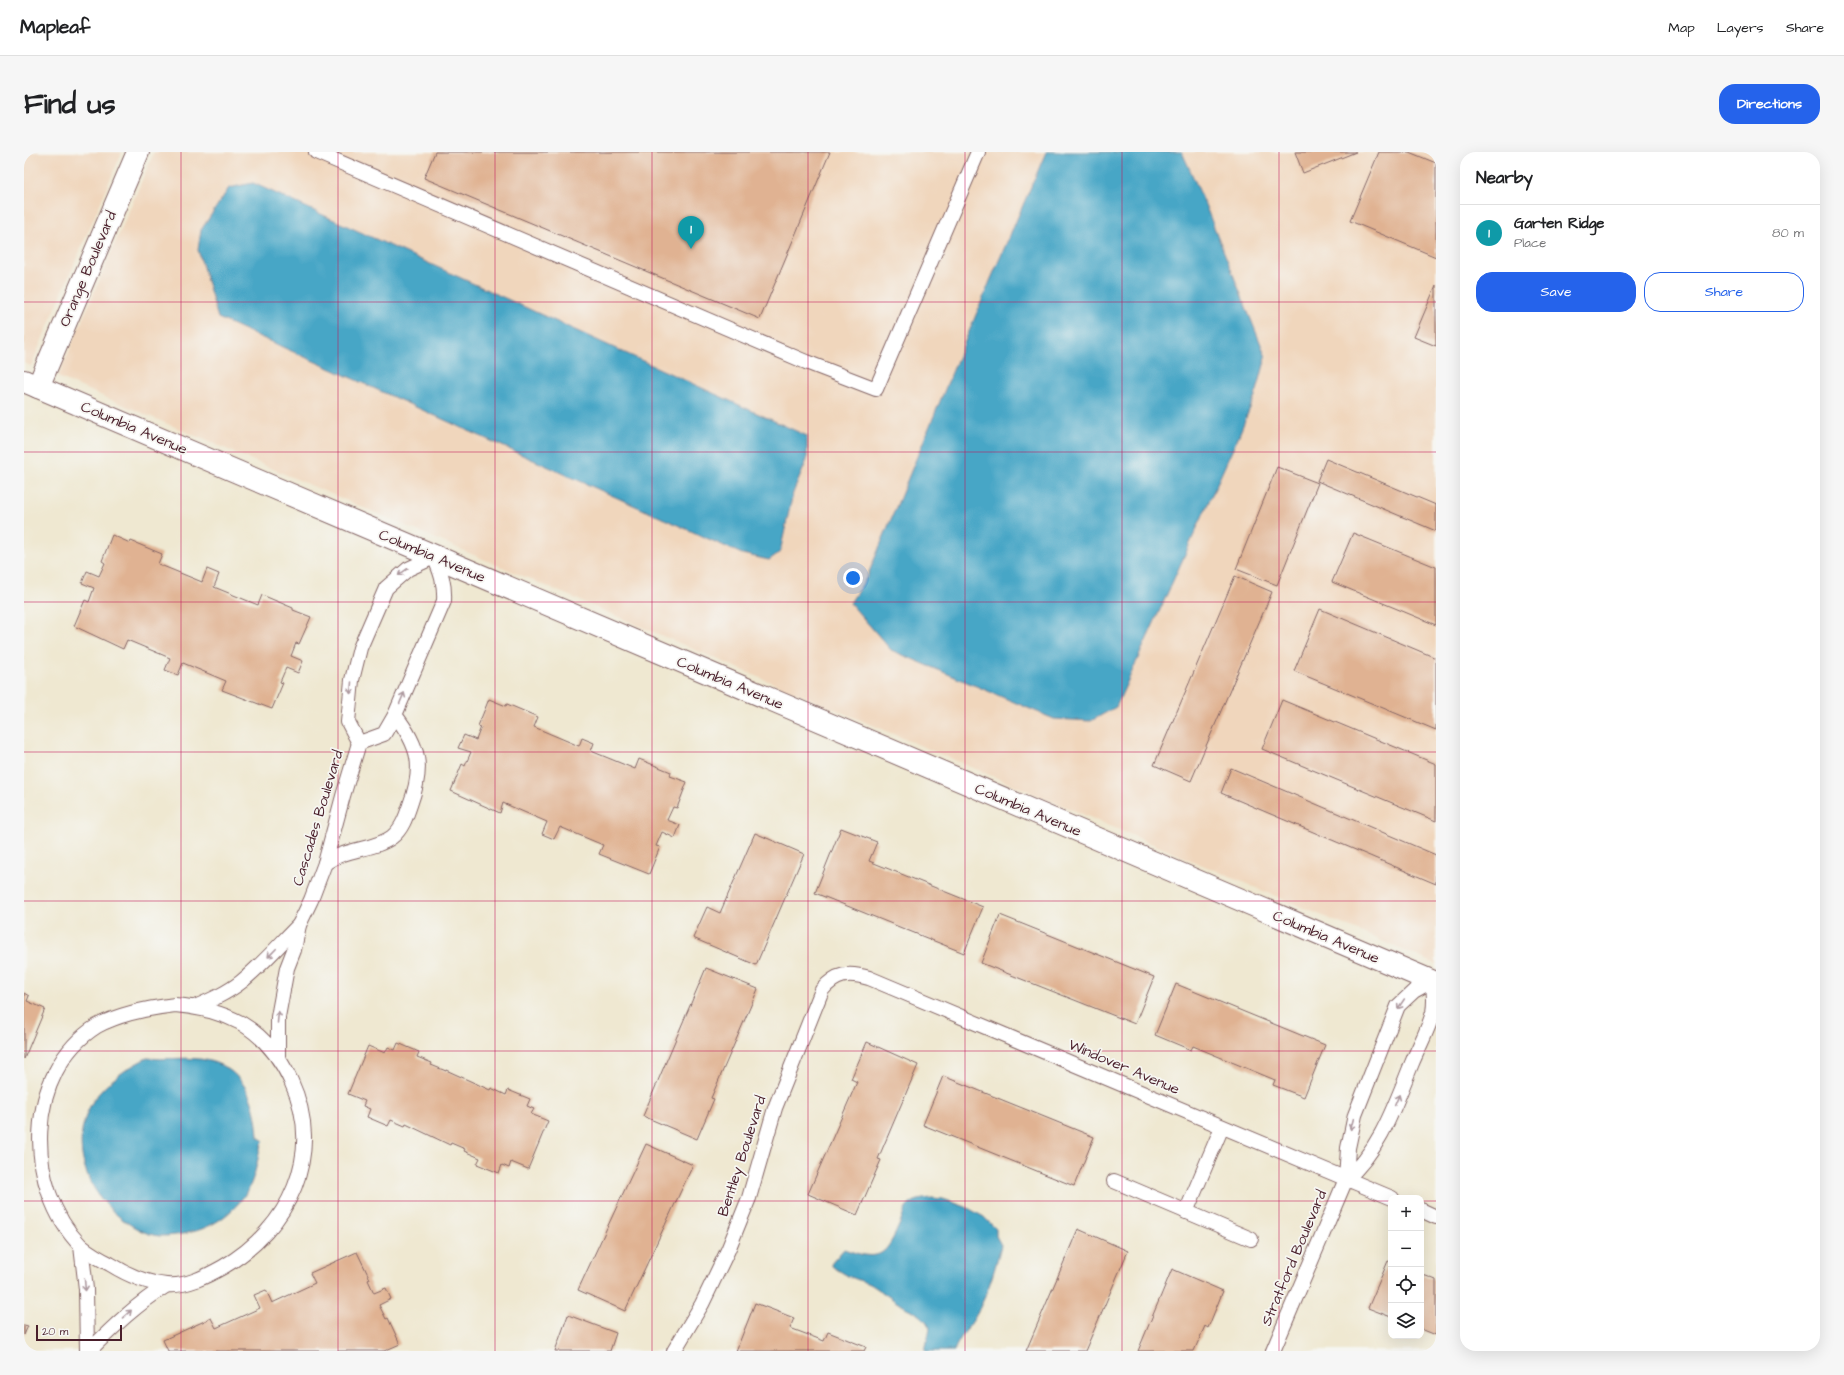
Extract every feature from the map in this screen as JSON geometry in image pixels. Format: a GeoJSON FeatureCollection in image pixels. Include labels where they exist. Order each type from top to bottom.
{"type":"FeatureCollection","features":[{"type":"Feature","properties":{"kind":"street","name":"Orange Boulevard"},"geometry":{"type":"LineString","coordinates":[[31,384],[138,152]]}},
{"type":"Feature","properties":{"kind":"street","name":"Columbia Avenue"},"geometry":{"type":"LineString","coordinates":[[31,384],[1434,982]]}},
{"type":"Feature","properties":{"kind":"lane"},"geometry":{"type":"LineString","coordinates":[[316,152],[806,362],[876,389],[978,152]]}},
{"type":"Feature","properties":{"kind":"lane","name":"Cascades Boulevard"},"geometry":{"type":"LineString","coordinates":[[195,1007],[221,995],[241,982],[259,966],[298,924],[311,900],[325,863],[342,796],[359,743],[348,722],[352,680],[360,648],[386,588],[408,569],[434,557],[443,578],[445,589],[444,601],[395,715],[384,734],[359,743]]}},
{"type":"Feature","properties":{"kind":"lane"},"geometry":{"type":"LineString","coordinates":[[325,863],[343,853],[378,844],[392,837],[401,828],[417,786],[418,761],[413,743],[395,715]]}},
{"type":"Feature","properties":{"kind":"lane","name":"Cascades Boulevard"},"geometry":{"type":"LineString","coordinates":[[278,1056],[278,1017],[287,968],[294,950],[298,924]]}},
{"type":"Feature","properties":{"kind":"lane","name":"Windover Avenue"},"geometry":{"type":"LineString","coordinates":[[841,974],[858,975],[869,978],[1388,1196]]}},
{"type":"Feature","properties":{"kind":"lane","name":"Bentley Boulevard"},"geometry":{"type":"LineString","coordinates":[[674,1351],[709,1290],[731,1244],[749,1198],[775,1108],[822,990],[828,983],[841,974]]}},
{"type":"Feature","properties":{"kind":"lane","name":"Stratford Boulevard"},"geometry":{"type":"LineString","coordinates":[[1273,1351],[1346,1179],[1348,1148],[1355,1115],[1398,1006],[1414,991],[1434,982],[1434,1001],[1430,1022],[1385,1128],[1369,1155],[1358,1169],[1346,1179]]}},
{"type":"Feature","properties":{"kind":"lane","name":"Cascades Boulevard"},"geometry":{"type":"LineString","coordinates":[[175,1005],[195,1007],[212,1011],[242,1024],[256,1033],[278,1056],[295,1090],[301,1110],[303,1131],[300,1172],[289,1202],[276,1222],[263,1238],[248,1251],[205,1277],[182,1284],[167,1285],[131,1275],[104,1261],[82,1246],[68,1232],[44,1190],[37,1166],[36,1122],[44,1090],[50,1075],[71,1047],[96,1027],[111,1019],[157,1007],[175,1005]]}},
{"type":"Feature","properties":{"kind":"lane"},"geometry":{"type":"LineString","coordinates":[[1186,1212],[1222,1127]]}},
{"type":"Feature","properties":{"kind":"lane"},"geometry":{"type":"LineString","coordinates":[[1114,1181],[1251,1240]]}},
{"type":"Feature","properties":{"kind":"lane"},"geometry":{"type":"LineString","coordinates":[[1424,1211],[1436,1217]]}},
{"type":"Feature","properties":{"kind":"lane","name":"Cascades Boulevard"},"geometry":{"type":"LineString","coordinates":[[82,1246],[86,1289],[88,1351]]}},
{"type":"Feature","properties":{"kind":"lane","name":"Cascades Boulevard"},"geometry":{"type":"LineString","coordinates":[[88,1351],[145,1299],[167,1285]]}},
{"type":"Feature","properties":{"kind":"shaded area"},"geometry":{"type":"Polygon","coordinates":[[[24,152],[122,152],[31,366],[24,363],[24,152]]]}},
{"type":"Feature","properties":{"kind":"shaded area"},"geometry":{"type":"Polygon","coordinates":[[[154,152],[1046,152],[990,281],[867,577],[850,603],[1091,721],[1116,707],[1239,435],[1266,357],[1202,197],[1182,152],[1436,152],[1436,964],[754,675],[58,377],[154,152]],[[253,183],[780,552],[793,493],[807,460],[807,436],[253,183]]]}},
{"type":"Feature","properties":{"kind":"water"},"geometry":{"type":"Polygon","coordinates":[[[1046,152],[1182,152],[1202,197],[1266,357],[1257,391],[1239,435],[1116,707],[1091,721],[1054,719],[891,650],[850,603],[867,577],[990,281],[1046,152]]]}},
{"type":"Feature","properties":{"kind":"water"},"geometry":{"type":"Polygon","coordinates":[[[253,183],[807,436],[807,460],[793,493],[780,552],[769,560],[742,554],[218,318],[198,250],[201,230],[229,188],[253,183]]]}},
{"type":"Feature","properties":{"kind":"water"},"geometry":{"type":"Polygon","coordinates":[[[147,1058],[200,1059],[227,1068],[237,1076],[250,1097],[257,1123],[258,1137],[264,1141],[261,1144],[251,1184],[239,1203],[212,1225],[196,1231],[177,1235],[160,1236],[135,1228],[109,1208],[98,1195],[84,1165],[81,1149],[82,1133],[86,1117],[93,1101],[98,1094],[117,1076],[147,1058]]]}},
{"type":"Feature","properties":{"kind":"water"},"geometry":{"type":"Polygon","coordinates":[[[932,1198],[943,1199],[966,1207],[984,1217],[996,1229],[996,1236],[1001,1245],[987,1292],[974,1319],[954,1351],[925,1351],[930,1328],[926,1321],[915,1312],[901,1305],[872,1285],[848,1276],[833,1267],[831,1264],[844,1249],[867,1255],[881,1253],[891,1242],[908,1206],[917,1200],[932,1198]]]}},
{"type":"Feature","properties":{"kind":"building"},"geometry":{"type":"Polygon","coordinates":[[[435,152],[830,152],[760,319],[424,178],[435,152]]]}},
{"type":"Feature","properties":{"kind":"building"},"geometry":{"type":"Polygon","coordinates":[[[1295,152],[1356,152],[1303,173],[1295,152]]]}},
{"type":"Feature","properties":{"kind":"building"},"geometry":{"type":"Polygon","coordinates":[[[1379,152],[1409,152],[1436,163],[1436,257],[1350,221],[1379,152]]]}},
{"type":"Feature","properties":{"kind":"building"},"geometry":{"type":"Polygon","coordinates":[[[1436,285],[1436,346],[1414,337],[1436,285]]]}},
{"type":"Feature","properties":{"kind":"building"},"geometry":{"type":"Polygon","coordinates":[[[1326,459],[1436,505],[1436,531],[1317,481],[1326,459]]]}},
{"type":"Feature","properties":{"kind":"building"},"geometry":{"type":"Polygon","coordinates":[[[1277,467],[1318,483],[1277,585],[1236,569],[1277,467]]]}},
{"type":"Feature","properties":{"kind":"building"},"geometry":{"type":"Polygon","coordinates":[[[1353,533],[1436,567],[1436,625],[1332,582],[1353,533]]]}},
{"type":"Feature","properties":{"kind":"building"},"geometry":{"type":"Polygon","coordinates":[[[112,535],[162,554],[158,564],[202,582],[207,569],[219,574],[214,587],[258,605],[262,595],[311,617],[299,644],[296,643],[291,656],[303,661],[298,673],[286,668],[280,682],[283,683],[272,709],[222,690],[226,681],[183,663],[178,675],[165,670],[170,658],[127,640],[123,649],[74,626],[85,600],[89,602],[94,588],[82,583],[87,571],[99,576],[105,563],[102,561],[112,535]]]}},
{"type":"Feature","properties":{"kind":"building"},"geometry":{"type":"Polygon","coordinates":[[[1235,576],[1272,592],[1191,781],[1154,765],[1235,576]]]}},
{"type":"Feature","properties":{"kind":"building"},"geometry":{"type":"Polygon","coordinates":[[[1320,609],[1436,658],[1436,730],[1294,671],[1320,609]]]}},
{"type":"Feature","properties":{"kind":"building"},"geometry":{"type":"Polygon","coordinates":[[[489,699],[506,706],[507,704],[538,717],[534,727],[579,746],[582,738],[594,743],[591,751],[635,769],[639,759],[671,772],[670,776],[687,782],[677,808],[673,807],[667,820],[680,825],[675,838],[662,832],[656,846],[660,847],[649,874],[599,854],[603,845],[560,827],[554,839],[542,834],[547,822],[503,803],[500,813],[451,791],[462,764],[465,766],[471,752],[458,748],[464,735],[476,740],[481,727],[478,726],[489,699]]]}},
{"type":"Feature","properties":{"kind":"building"},"geometry":{"type":"Polygon","coordinates":[[[1282,700],[1436,764],[1436,821],[1262,749],[1282,700]]]}},
{"type":"Feature","properties":{"kind":"building"},"geometry":{"type":"Polygon","coordinates":[[[1231,768],[1436,855],[1436,884],[1221,793],[1231,768]]]}},
{"type":"Feature","properties":{"kind":"building"},"geometry":{"type":"Polygon","coordinates":[[[841,828],[877,842],[869,861],[983,907],[964,953],[815,893],[841,828]]]}},
{"type":"Feature","properties":{"kind":"building"},"geometry":{"type":"Polygon","coordinates":[[[755,833],[804,854],[756,965],[693,938],[707,907],[720,913],[755,833]]]}},
{"type":"Feature","properties":{"kind":"building"},"geometry":{"type":"Polygon","coordinates":[[[1000,915],[1154,977],[1135,1024],[981,963],[1000,915]]]}},
{"type":"Feature","properties":{"kind":"building"},"geometry":{"type":"Polygon","coordinates":[[[706,968],[758,989],[711,1098],[714,1099],[697,1139],[643,1116],[706,968]]]}},
{"type":"Feature","properties":{"kind":"building"},"geometry":{"type":"Polygon","coordinates":[[[1176,984],[1325,1045],[1304,1097],[1273,1085],[1275,1080],[1193,1046],[1191,1050],[1155,1035],[1176,984]]]}},
{"type":"Feature","properties":{"kind":"building"},"geometry":{"type":"Polygon","coordinates":[[[24,993],[29,996],[27,1001],[45,1009],[24,1059],[24,993]]]}},
{"type":"Feature","properties":{"kind":"building"},"geometry":{"type":"Polygon","coordinates":[[[867,1042],[918,1065],[878,1159],[881,1160],[857,1215],[808,1194],[857,1082],[851,1079],[867,1042]]]}},
{"type":"Feature","properties":{"kind":"building"},"geometry":{"type":"Polygon","coordinates":[[[398,1043],[419,1052],[417,1057],[432,1063],[431,1065],[446,1070],[490,1090],[491,1088],[506,1095],[508,1090],[530,1099],[527,1106],[534,1109],[531,1114],[548,1121],[528,1169],[511,1162],[509,1168],[502,1165],[499,1173],[477,1164],[480,1158],[451,1143],[450,1145],[406,1124],[405,1126],[391,1120],[388,1126],[367,1117],[370,1109],[363,1106],[365,1101],[348,1094],[368,1046],[385,1053],[388,1047],[395,1050],[398,1043]]]}},
{"type":"Feature","properties":{"kind":"building"},"geometry":{"type":"Polygon","coordinates":[[[943,1076],[1094,1137],[1074,1186],[923,1125],[943,1076]]]}},
{"type":"Feature","properties":{"kind":"building"},"geometry":{"type":"Polygon","coordinates":[[[646,1144],[693,1165],[625,1311],[578,1290],[646,1144]]]}},
{"type":"Feature","properties":{"kind":"building"},"geometry":{"type":"Polygon","coordinates":[[[1078,1229],[1128,1251],[1085,1351],[1026,1351],[1078,1229]]]}},
{"type":"Feature","properties":{"kind":"building"},"geometry":{"type":"Polygon","coordinates":[[[357,1252],[370,1279],[368,1280],[374,1293],[386,1288],[391,1299],[379,1305],[386,1319],[388,1318],[400,1344],[384,1351],[168,1351],[163,1340],[211,1318],[216,1328],[260,1308],[254,1295],[266,1290],[272,1303],[315,1283],[310,1273],[357,1252]]]}},
{"type":"Feature","properties":{"kind":"building"},"geometry":{"type":"Polygon","coordinates":[[[1388,1261],[1388,1316],[1368,1308],[1388,1261]]]}},
{"type":"Feature","properties":{"kind":"building"},"geometry":{"type":"Polygon","coordinates":[[[1172,1269],[1223,1291],[1208,1328],[1205,1326],[1194,1351],[1138,1351],[1172,1269]]]}},
{"type":"Feature","properties":{"kind":"building"},"geometry":{"type":"Polygon","coordinates":[[[1424,1275],[1436,1280],[1436,1335],[1424,1330],[1424,1275]]]}},
{"type":"Feature","properties":{"kind":"building"},"geometry":{"type":"Polygon","coordinates":[[[755,1303],[794,1318],[790,1328],[824,1341],[828,1332],[866,1347],[864,1351],[736,1351],[755,1303]]]}},
{"type":"Feature","properties":{"kind":"building"},"geometry":{"type":"Polygon","coordinates":[[[568,1315],[616,1333],[610,1351],[555,1351],[568,1315]]]}},
{"type":"Feature","properties":{"kind":"building"},"geometry":{"type":"Polygon","coordinates":[[[24,1325],[28,1326],[24,1335],[24,1325]]]}},
{"type":"Feature","properties":{"kind":"place","name":"Garten Ridge"},"geometry":{"type":"Point","coordinates":[691,249]}}]}
